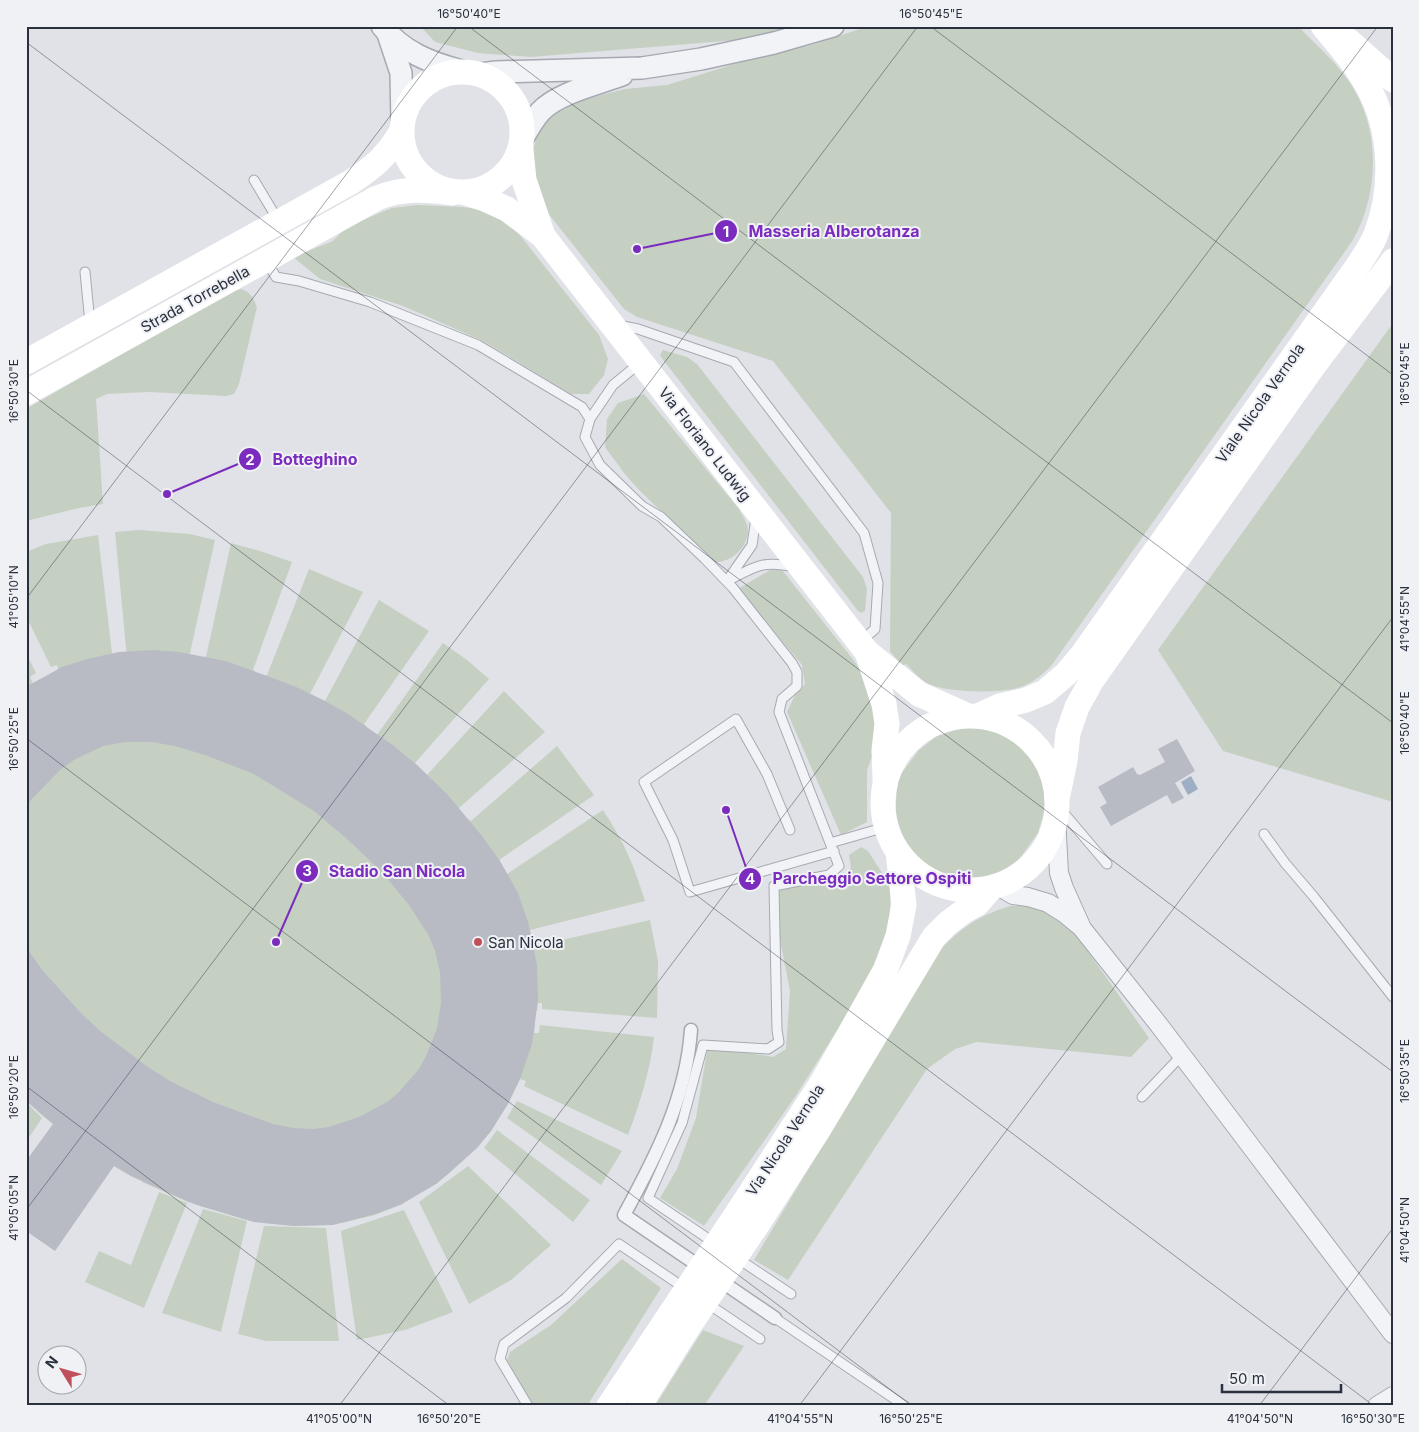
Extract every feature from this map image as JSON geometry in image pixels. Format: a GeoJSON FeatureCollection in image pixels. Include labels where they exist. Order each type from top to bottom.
{"type":"FeatureCollection","features":[{"type":"Feature","properties":{"kind":"main road","name":"Viale Nicola Vernola"},"geometry":{"type":"LineString","coordinates":[[973,716],[1000,706],[1026,700],[1045,692],[1066,674],[1082,655],[1359,264],[1375,236],[1385,202],[1388,182],[1388,163],[1381,122],[1376,103],[1367,85],[1324,26]]}},
{"type":"Feature","properties":{"kind":"main road"},"geometry":{"type":"LineString","coordinates":[[1334,26],[1393,80]]}},
{"type":"Feature","properties":{"kind":"main road"},"geometry":{"type":"LineString","coordinates":[[1358,26],[1393,58]]}},
{"type":"Feature","properties":{"kind":"main road"},"geometry":{"type":"LineString","coordinates":[[471,73],[496,82],[510,96],[522,124],[524,180],[544,236],[507,209],[485,199],[438,188],[412,166],[405,150],[402,128],[406,110],[414,95],[428,81],[444,74],[471,73]]}},
{"type":"Feature","properties":{"kind":"main road","name":"Strada Torrebella"},"geometry":{"type":"LineString","coordinates":[[26,362],[373,168],[390,151],[402,128]]}},
{"type":"Feature","properties":{"kind":"main road"},"geometry":{"type":"LineString","coordinates":[[459,193],[483,188],[500,179],[512,165],[522,144]]}},
{"type":"Feature","properties":{"kind":"main road","name":"Strada Torrebella"},"geometry":{"type":"LineString","coordinates":[[26,393],[363,206],[390,193],[424,189],[459,193]]}},
{"type":"Feature","properties":{"kind":"main road","name":"Via Floriano Ludwig"},"geometry":{"type":"LineString","coordinates":[[544,236],[863,647]]}},
{"type":"Feature","properties":{"kind":"main road","name":"Viale Nicola Vernola"},"geometry":{"type":"LineString","coordinates":[[1057,807],[1068,733],[1077,707],[1092,680],[1307,376],[1393,261]]}},
{"type":"Feature","properties":{"kind":"main road"},"geometry":{"type":"LineString","coordinates":[[863,647],[919,694],[973,716],[1002,722],[1024,734],[1041,752],[1053,775],[1057,807],[1049,840],[1037,859],[1019,875],[995,887],[970,890],[949,888],[936,883],[912,868],[898,852],[886,827],[883,807],[885,786],[884,750],[887,724],[884,704],[863,647]]}},
{"type":"Feature","properties":{"kind":"main road"},"geometry":{"type":"LineString","coordinates":[[885,786],[891,767],[901,750],[914,736],[931,726],[949,719],[973,716]]}},
{"type":"Feature","properties":{"kind":"main road","name":"Via Nicola Vernola"},"geometry":{"type":"LineString","coordinates":[[609,1406],[678,1323],[749,1215],[885,971],[898,936],[904,905],[898,852]]}},
{"type":"Feature","properties":{"kind":"main road","name":"Via Nicola Vernola"},"geometry":{"type":"LineString","coordinates":[[749,1215],[817,1132],[934,937],[948,923],[977,904],[995,887]]}},
{"type":"Feature","properties":{"kind":"main road","name":"Via Nicola Vernola"},"geometry":{"type":"LineString","coordinates":[[638,1406],[678,1323]]}},
{"type":"Feature","properties":{"kind":"street"},"geometry":{"type":"LineString","coordinates":[[385,30],[414,55],[438,65],[471,73],[642,68],[701,59],[774,43],[833,26]]}},
{"type":"Feature","properties":{"kind":"street"},"geometry":{"type":"LineString","coordinates":[[385,30],[400,73],[402,128]]}},
{"type":"Feature","properties":{"kind":"street"},"geometry":{"type":"LineString","coordinates":[[522,144],[531,124],[541,110],[554,101],[642,68]]}},
{"type":"Feature","properties":{"kind":"street"},"geometry":{"type":"LineString","coordinates":[[1057,807],[1060,874],[1064,888],[1082,927],[1182,1055],[1393,1334]]}},
{"type":"Feature","properties":{"kind":"street"},"geometry":{"type":"LineString","coordinates":[[995,887],[1013,895],[1028,896],[1048,903],[1082,927]]}},
{"type":"Feature","properties":{"kind":"street"},"geometry":{"type":"LineString","coordinates":[[691,1030],[690,1050],[680,1092],[655,1157],[624,1215],[775,1318]]}},
{"type":"Feature","properties":{"kind":"street"},"geometry":{"type":"LineString","coordinates":[[1377,1406],[1393,1396]]}},
{"type":"Feature","properties":{"kind":"lane"},"geometry":{"type":"LineString","coordinates":[[254,180],[279,222]]}},
{"type":"Feature","properties":{"kind":"lane"},"geometry":{"type":"LineString","coordinates":[[265,260],[276,277],[299,281],[370,302],[478,345],[582,407],[590,419]]}},
{"type":"Feature","properties":{"kind":"lane"},"geometry":{"type":"LineString","coordinates":[[85,272],[91,326]]}},
{"type":"Feature","properties":{"kind":"lane"},"geometry":{"type":"LineString","coordinates":[[612,324],[638,329],[734,362],[864,532],[878,583],[875,629],[863,647]]}},
{"type":"Feature","properties":{"kind":"lane"},"geometry":{"type":"LineString","coordinates":[[641,362],[613,385],[590,419],[585,437],[600,465],[642,506],[667,523],[705,559],[792,663],[797,672],[797,686],[782,698],[780,712],[839,866],[829,875],[774,886],[777,1030],[779,1042],[768,1049],[702,1045],[682,1123],[648,1198],[791,1294]]}},
{"type":"Feature","properties":{"kind":"lane"},"geometry":{"type":"LineString","coordinates":[[726,582],[752,545],[756,510]]}},
{"type":"Feature","properties":{"kind":"lane"},"geometry":{"type":"LineString","coordinates":[[726,582],[767,563],[778,563],[802,568]]}},
{"type":"Feature","properties":{"kind":"lane"},"geometry":{"type":"LineString","coordinates":[[790,830],[767,774],[736,719],[644,782],[674,840],[690,892],[832,847],[886,827]]}},
{"type":"Feature","properties":{"kind":"lane"},"geometry":{"type":"LineString","coordinates":[[1057,807],[1108,864]]}},
{"type":"Feature","properties":{"kind":"lane"},"geometry":{"type":"LineString","coordinates":[[1264,834],[1285,863],[1393,997]]}},
{"type":"Feature","properties":{"kind":"lane"},"geometry":{"type":"LineString","coordinates":[[1142,1097],[1182,1055]]}},
{"type":"Feature","properties":{"kind":"lane"},"geometry":{"type":"LineString","coordinates":[[528,1406],[500,1359],[504,1344],[566,1298],[619,1244],[760,1339]]}},
{"type":"Feature","properties":{"kind":"lane"},"geometry":{"type":"LineString","coordinates":[[775,1318],[905,1406]]}},
{"type":"Feature","properties":{"kind":"green space"},"geometry":{"type":"Polygon","coordinates":[[[420,26],[788,26],[749,39],[531,57],[478,53],[435,42],[420,26]]]}},
{"type":"Feature","properties":{"kind":"green space"},"geometry":{"type":"Polygon","coordinates":[[[869,26],[1298,26],[1331,59],[1348,80],[1359,98],[1371,138],[1372,180],[1362,221],[1353,240],[1051,666],[1031,682],[1014,689],[962,691],[938,687],[922,680],[906,664],[902,666],[890,651],[891,513],[773,361],[637,317],[624,309],[536,198],[531,161],[537,133],[549,113],[578,101],[625,89],[667,85],[741,62],[812,45],[869,26]]]}},
{"type":"Feature","properties":{"kind":"green space"},"geometry":{"type":"Polygon","coordinates":[[[417,205],[495,211],[519,234],[599,335],[608,359],[604,375],[589,394],[571,394],[483,341],[403,306],[320,279],[293,257],[333,241],[346,227],[392,208],[417,205]]]}},
{"type":"Feature","properties":{"kind":"green space"},"geometry":{"type":"Polygon","coordinates":[[[241,289],[253,298],[257,307],[239,384],[234,394],[226,396],[149,392],[107,394],[96,399],[103,504],[26,521],[26,409],[232,291],[241,289]]]}},
{"type":"Feature","properties":{"kind":"green space"},"geometry":{"type":"Polygon","coordinates":[[[1393,323],[1393,802],[1223,751],[1158,650],[1393,323]]]}},
{"type":"Feature","properties":{"kind":"green space"},"geometry":{"type":"Polygon","coordinates":[[[663,350],[687,357],[697,364],[863,577],[867,589],[865,611],[861,613],[858,611],[661,357],[660,355],[663,350]]]}},
{"type":"Feature","properties":{"kind":"green space"},"geometry":{"type":"Polygon","coordinates":[[[644,394],[739,509],[748,528],[747,537],[742,548],[732,557],[720,562],[714,562],[639,490],[605,447],[607,419],[618,403],[644,394]]]}},
{"type":"Feature","properties":{"kind":"green space"},"geometry":{"type":"Polygon","coordinates":[[[139,530],[190,534],[215,540],[190,653],[191,660],[202,662],[204,656],[206,657],[231,543],[292,562],[253,670],[255,671],[254,677],[262,680],[267,675],[309,569],[363,592],[310,694],[325,701],[379,600],[429,631],[364,724],[367,727],[365,733],[374,739],[443,643],[467,660],[489,679],[415,763],[427,775],[504,691],[545,732],[459,808],[461,811],[458,817],[464,823],[469,819],[471,821],[557,746],[594,795],[499,860],[507,874],[603,810],[628,854],[645,901],[530,930],[531,934],[524,936],[526,948],[650,920],[658,961],[657,1018],[542,1009],[542,1003],[538,1003],[537,1011],[528,1010],[527,1023],[535,1025],[534,1033],[539,1033],[540,1025],[654,1037],[644,1087],[628,1135],[524,1086],[526,1081],[520,1079],[517,1086],[510,1082],[504,1094],[511,1098],[491,1131],[475,1150],[469,1143],[465,1159],[436,1184],[400,1195],[403,1204],[375,1215],[342,1223],[340,1215],[329,1216],[328,1225],[294,1226],[264,1223],[265,1215],[250,1221],[200,1206],[202,1199],[193,1196],[190,1203],[142,1182],[145,1175],[135,1170],[132,1177],[107,1162],[71,1138],[37,1111],[41,1105],[26,1101],[26,653],[36,673],[30,677],[33,683],[40,679],[43,685],[58,669],[57,665],[51,667],[26,616],[26,552],[46,544],[98,535],[112,653],[114,660],[127,658],[115,532],[139,530]]]}},
{"type":"Feature","properties":{"kind":"green space"},"geometry":{"type":"Polygon","coordinates":[[[770,570],[782,570],[855,662],[873,691],[877,743],[867,770],[867,822],[841,835],[787,712],[795,695],[805,684],[802,665],[738,589],[770,570]]]}},
{"type":"Feature","properties":{"kind":"green space"},"geometry":{"type":"Polygon","coordinates":[[[983,726],[1005,733],[1030,753],[1045,776],[1047,802],[1038,833],[1014,866],[988,881],[963,880],[937,873],[915,858],[902,838],[895,812],[898,778],[919,750],[937,736],[960,729],[983,726]]]}},
{"type":"Feature","properties":{"kind":"green space"},"geometry":{"type":"Polygon","coordinates":[[[861,847],[868,851],[891,887],[889,926],[877,959],[845,1018],[795,1097],[704,1226],[660,1198],[677,1169],[696,1118],[707,1051],[734,1050],[773,1057],[786,1049],[790,991],[780,940],[774,886],[790,883],[839,886],[851,867],[849,855],[861,847]]]}},
{"type":"Feature","properties":{"kind":"green space"},"geometry":{"type":"Polygon","coordinates":[[[1010,906],[1031,906],[1047,909],[1072,929],[1149,1038],[1131,1057],[977,1042],[955,1049],[927,1069],[788,1280],[754,1260],[938,952],[954,936],[971,924],[988,914],[1010,906]]]}},
{"type":"Feature","properties":{"kind":"green space"},"geometry":{"type":"Polygon","coordinates":[[[517,1101],[622,1151],[601,1185],[507,1118],[517,1101]]]}},
{"type":"Feature","properties":{"kind":"green space"},"geometry":{"type":"Polygon","coordinates":[[[26,1102],[42,1118],[26,1142],[26,1102]]]}},
{"type":"Feature","properties":{"kind":"green space"},"geometry":{"type":"Polygon","coordinates":[[[497,1130],[590,1200],[573,1222],[484,1148],[497,1130]]]}},
{"type":"Feature","properties":{"kind":"green space"},"geometry":{"type":"Polygon","coordinates":[[[468,1166],[551,1245],[511,1280],[469,1304],[419,1202],[468,1166]]]}},
{"type":"Feature","properties":{"kind":"green space"},"geometry":{"type":"Polygon","coordinates":[[[159,1192],[187,1203],[144,1308],[85,1282],[99,1251],[131,1265],[159,1192]]]}},
{"type":"Feature","properties":{"kind":"green space"},"geometry":{"type":"Polygon","coordinates":[[[203,1209],[247,1221],[221,1332],[162,1313],[203,1209]]]}},
{"type":"Feature","properties":{"kind":"green space"},"geometry":{"type":"Polygon","coordinates":[[[404,1210],[453,1312],[405,1330],[357,1340],[341,1231],[404,1210]]]}},
{"type":"Feature","properties":{"kind":"green space"},"geometry":{"type":"Polygon","coordinates":[[[264,1226],[326,1228],[339,1341],[266,1341],[238,1334],[264,1226]]]}},
{"type":"Feature","properties":{"kind":"green space"},"geometry":{"type":"Polygon","coordinates":[[[622,1259],[661,1288],[587,1406],[532,1406],[507,1360],[510,1352],[551,1325],[622,1259]]]}},
{"type":"Feature","properties":{"kind":"green space"},"geometry":{"type":"Polygon","coordinates":[[[703,1330],[744,1346],[704,1406],[655,1406],[703,1330]]]}},
{"type":"Feature","properties":{"kind":"water"},"geometry":{"type":"Polygon","coordinates":[[[1191,776],[1198,789],[1188,795],[1181,782],[1191,776]]]}},
{"type":"Feature","properties":{"kind":"building","name":"San Nicola"},"geometry":{"type":"Polygon","coordinates":[[[153,650],[179,652],[226,661],[294,686],[325,701],[348,714],[394,746],[447,794],[500,861],[518,893],[528,922],[537,965],[538,998],[532,1044],[520,1079],[508,1104],[491,1131],[477,1148],[436,1184],[402,1204],[375,1214],[333,1225],[294,1226],[254,1222],[194,1204],[135,1178],[114,1166],[55,1251],[26,1231],[26,1161],[53,1124],[26,1101],[26,947],[43,971],[81,1013],[99,1030],[148,1067],[170,1081],[213,1102],[273,1124],[293,1128],[313,1129],[329,1127],[359,1117],[387,1102],[398,1093],[419,1069],[437,1028],[441,1003],[440,972],[429,936],[409,905],[380,870],[346,838],[314,811],[254,774],[205,755],[175,746],[152,742],[125,742],[103,746],[74,760],[61,769],[26,805],[26,687],[62,667],[87,659],[119,652],[153,650]]]}},
{"type":"Feature","properties":{"kind":"building"},"geometry":{"type":"Polygon","coordinates":[[[1177,739],[1195,771],[1175,783],[1184,798],[1172,804],[1167,795],[1111,826],[1100,807],[1107,803],[1098,787],[1133,767],[1137,774],[1140,775],[1165,762],[1158,749],[1177,739]]]}},
{"type":"Feature","properties":{"kind":"place","name":"Masseria Alberotanza"},"geometry":{"type":"Point","coordinates":[637,249]}},
{"type":"Feature","properties":{"kind":"place","name":"Botteghino"},"geometry":{"type":"Point","coordinates":[167,494]}},
{"type":"Feature","properties":{"kind":"place","name":"Parcheggio Settore Ospiti"},"geometry":{"type":"Point","coordinates":[726,810]}},
{"type":"Feature","properties":{"kind":"place","name":"Stadio San Nicola"},"geometry":{"type":"Point","coordinates":[276,942]}},
{"type":"Feature","properties":{"kind":"place","name":"San Nicola"},"geometry":{"type":"Point","coordinates":[478,942]}}]}
